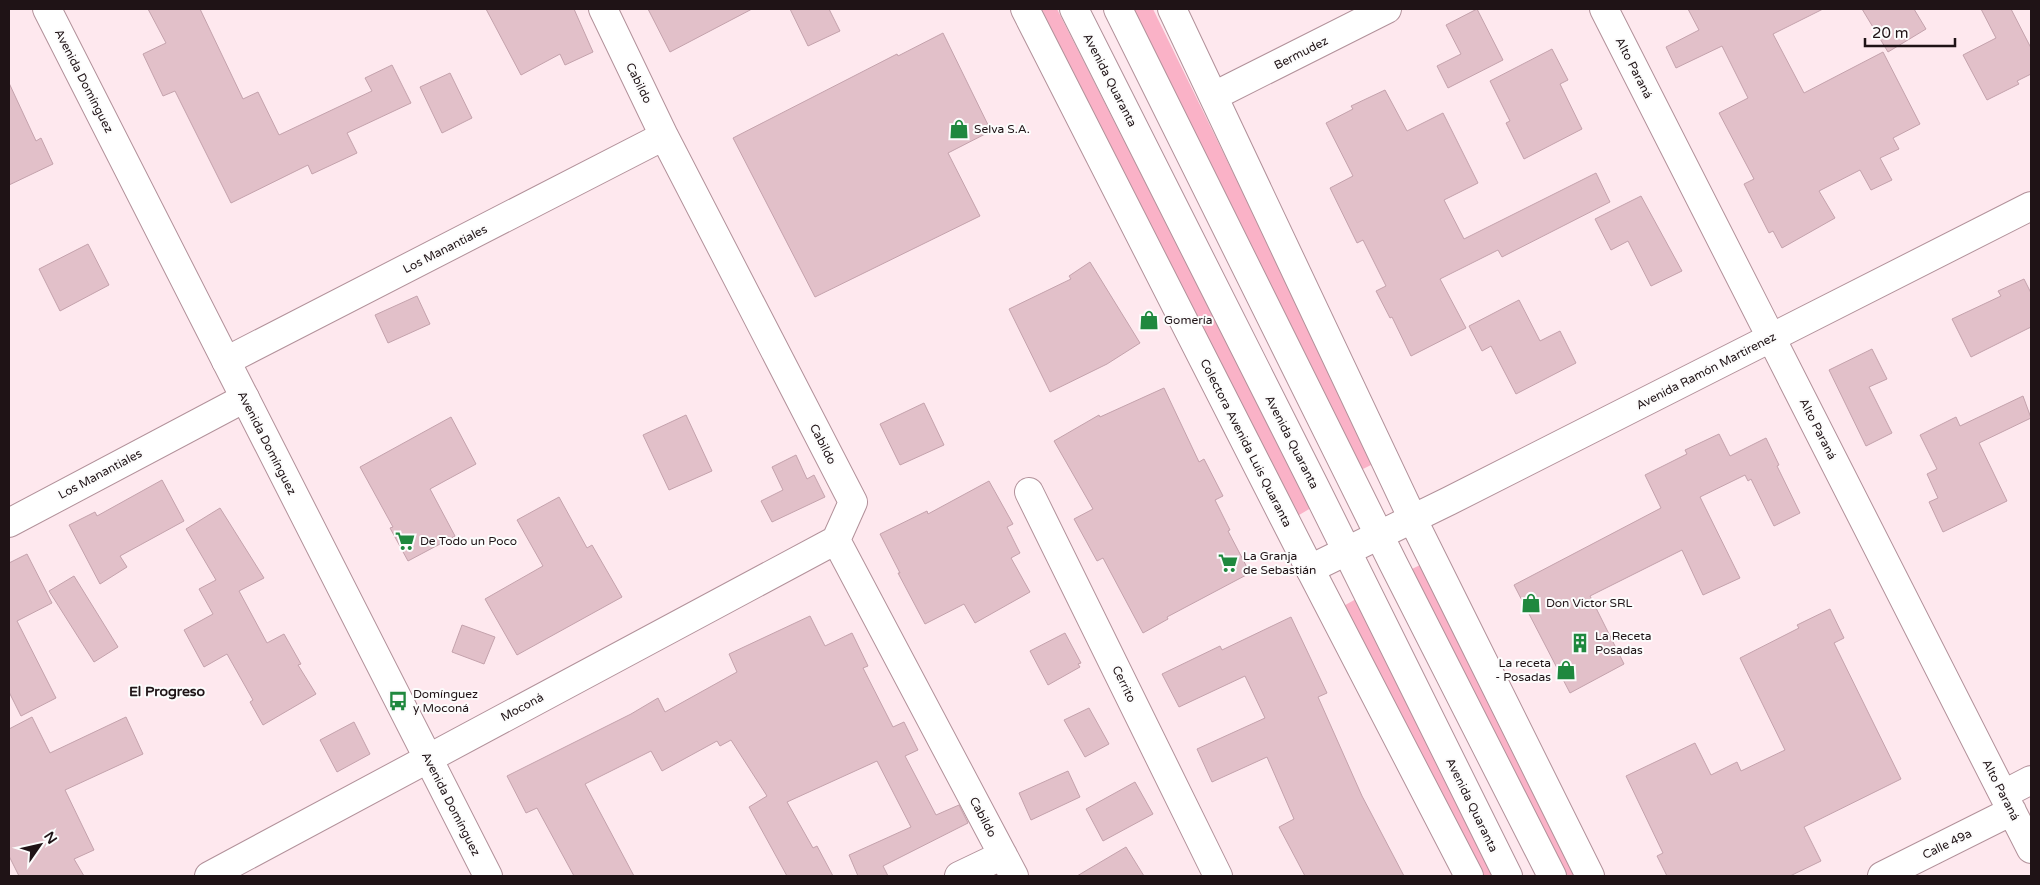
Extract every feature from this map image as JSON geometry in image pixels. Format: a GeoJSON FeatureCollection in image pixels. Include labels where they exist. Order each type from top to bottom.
{"type":"FeatureCollection","features":[{"type":"Feature","properties":{"kind":"main road","name":"Avenida Domínguez"},"geometry":{"type":"LineString","coordinates":[[47,9],[488,876]]}},
{"type":"Feature","properties":{"kind":"main road","name":"Cabildo"},"geometry":{"type":"LineString","coordinates":[[603,9],[664,136],[853,502],[836,540],[1009,866]]}},
{"type":"Feature","properties":{"kind":"main road","name":"Colectora Avenida Luis Quaranta"},"geometry":{"type":"LineString","coordinates":[[1025,9],[1310,569],[1469,876]]}},
{"type":"Feature","properties":{"kind":"main road","name":"Avenida Quaranta"},"geometry":{"type":"LineString","coordinates":[[1074,9],[1508,876]]}},
{"type":"Feature","properties":{"kind":"main road"},"geometry":{"type":"LineString","coordinates":[[1118,9],[1552,876]]}},
{"type":"Feature","properties":{"kind":"main road"},"geometry":{"type":"LineString","coordinates":[[1172,9],[1413,519],[1590,876]]}},
{"type":"Feature","properties":{"kind":"main road","name":"Bermudez"},"geometry":{"type":"LineString","coordinates":[[1214,96],[1387,9]]}},
{"type":"Feature","properties":{"kind":"main road","name":"Alto Paraná"},"geometry":{"type":"LineString","coordinates":[[1604,9],[2031,849]]}},
{"type":"Feature","properties":{"kind":"main road","name":"Los Manantiales"},"geometry":{"type":"LineString","coordinates":[[226,361],[664,136]]}},
{"type":"Feature","properties":{"kind":"main road","name":"Avenida Ramón Martirenez"},"geometry":{"type":"LineString","coordinates":[[1310,569],[1413,519],[2031,206]]}},
{"type":"Feature","properties":{"kind":"main road","name":"Los Manantiales"},"geometry":{"type":"LineString","coordinates":[[9,522],[245,398]]}},
{"type":"Feature","properties":{"kind":"main road","name":"Cerrito"},"geometry":{"type":"LineString","coordinates":[[1029,492],[1218,876]]}},
{"type":"Feature","properties":{"kind":"main road","name":"Moconá"},"geometry":{"type":"LineString","coordinates":[[209,876],[836,540]]}},
{"type":"Feature","properties":{"kind":"main road"},"geometry":{"type":"LineString","coordinates":[[2008,803],[2031,780]]}},
{"type":"Feature","properties":{"kind":"main road","name":"Calle 49a"},"geometry":{"type":"LineString","coordinates":[[1882,876],[2008,803]]}},
{"type":"Feature","properties":{"kind":"main road"},"geometry":{"type":"LineString","coordinates":[[959,876],[1009,866]]}},
{"type":"Feature","properties":{"kind":"shaded area"},"geometry":{"type":"Polygon","coordinates":[[[1036,9],[1057,9],[1311,508],[1294,518],[1036,9]]]}},
{"type":"Feature","properties":{"kind":"shaded area"},"geometry":{"type":"Polygon","coordinates":[[[1132,9],[1153,9],[1375,463],[1357,472],[1132,9]]]}},
{"type":"Feature","properties":{"kind":"shaded area"},"geometry":{"type":"Polygon","coordinates":[[[1426,562],[1580,876],[1560,876],[1406,572],[1426,562]]]}},
{"type":"Feature","properties":{"kind":"shaded area"},"geometry":{"type":"Polygon","coordinates":[[[1356,599],[1496,876],[1477,876],[1340,608],[1356,599]]]}},
{"type":"Feature","properties":{"kind":"building"},"geometry":{"type":"Polygon","coordinates":[[[148,9],[200,9],[243,99],[258,92],[279,135],[372,91],[365,78],[392,65],[411,103],[347,133],[357,153],[312,174],[308,165],[231,203],[175,91],[163,96],[143,54],[166,43],[148,9]]]}},
{"type":"Feature","properties":{"kind":"building"},"geometry":{"type":"Polygon","coordinates":[[[486,9],[574,9],[593,52],[565,65],[560,54],[521,75],[486,9]]]}},
{"type":"Feature","properties":{"kind":"building"},"geometry":{"type":"Polygon","coordinates":[[[648,9],[752,9],[670,52],[648,9]]]}},
{"type":"Feature","properties":{"kind":"building"},"geometry":{"type":"Polygon","coordinates":[[[790,9],[829,9],[840,31],[808,46],[790,9]]]}},
{"type":"Feature","properties":{"kind":"building"},"geometry":{"type":"Polygon","coordinates":[[[1477,9],[1503,60],[1448,88],[1437,66],[1461,54],[1446,25],[1477,9]]]}},
{"type":"Feature","properties":{"kind":"building"},"geometry":{"type":"Polygon","coordinates":[[[1688,9],[1823,9],[1773,34],[1804,93],[1883,52],[1920,124],[1893,138],[1899,149],[1880,158],[1892,180],[1871,190],[1860,170],[1819,191],[1835,218],[1782,248],[1773,231],[1769,233],[1744,184],[1754,179],[1719,113],[1748,98],[1722,46],[1676,68],[1666,47],[1699,30],[1688,9]]]}},
{"type":"Feature","properties":{"kind":"building"},"geometry":{"type":"Polygon","coordinates":[[[1862,9],[1914,9],[1926,29],[1888,52],[1862,9]]]}},
{"type":"Feature","properties":{"kind":"building"},"geometry":{"type":"Polygon","coordinates":[[[1981,9],[2011,9],[2031,48],[2031,74],[2017,81],[2019,84],[1987,100],[1963,55],[1996,38],[1981,9]]]}},
{"type":"Feature","properties":{"kind":"building"},"geometry":{"type":"Polygon","coordinates":[[[943,33],[991,131],[948,153],[980,216],[815,297],[733,138],[897,54],[898,56],[943,33]]]}},
{"type":"Feature","properties":{"kind":"building"},"geometry":{"type":"Polygon","coordinates":[[[1552,49],[1568,80],[1560,84],[1582,129],[1524,159],[1506,123],[1510,121],[1490,81],[1552,49]]]}},
{"type":"Feature","properties":{"kind":"building"},"geometry":{"type":"Polygon","coordinates":[[[450,73],[472,118],[442,133],[420,87],[450,73]]]}},
{"type":"Feature","properties":{"kind":"building"},"geometry":{"type":"Polygon","coordinates":[[[9,83],[36,141],[41,138],[53,164],[9,185],[9,83]]]}},
{"type":"Feature","properties":{"kind":"building"},"geometry":{"type":"Polygon","coordinates":[[[1385,90],[1407,131],[1443,113],[1478,183],[1444,200],[1464,239],[1596,173],[1610,202],[1502,257],[1498,250],[1440,279],[1466,328],[1411,356],[1392,317],[1390,318],[1376,291],[1386,286],[1363,240],[1357,243],[1330,188],[1353,176],[1326,123],[1353,109],[1351,106],[1385,90]]]}},
{"type":"Feature","properties":{"kind":"building"},"geometry":{"type":"Polygon","coordinates":[[[1641,196],[1682,271],[1651,286],[1628,241],[1611,250],[1595,219],[1641,196]]]}},
{"type":"Feature","properties":{"kind":"building"},"geometry":{"type":"Polygon","coordinates":[[[88,244],[109,285],[60,311],[39,269],[88,244]]]}},
{"type":"Feature","properties":{"kind":"building"},"geometry":{"type":"Polygon","coordinates":[[[1090,262],[1140,343],[1107,364],[1050,392],[1009,309],[1071,279],[1069,276],[1090,262]]]}},
{"type":"Feature","properties":{"kind":"building"},"geometry":{"type":"Polygon","coordinates":[[[2024,279],[2031,293],[2031,327],[1971,357],[1952,319],[2001,296],[1998,291],[2024,279]]]}},
{"type":"Feature","properties":{"kind":"building"},"geometry":{"type":"Polygon","coordinates":[[[417,296],[430,324],[388,343],[375,315],[417,296]]]}},
{"type":"Feature","properties":{"kind":"building"},"geometry":{"type":"Polygon","coordinates":[[[1519,300],[1540,341],[1560,331],[1576,363],[1516,394],[1491,346],[1482,351],[1469,326],[1519,300]]]}},
{"type":"Feature","properties":{"kind":"building"},"geometry":{"type":"Polygon","coordinates":[[[1872,349],[1887,379],[1869,387],[1892,433],[1866,446],[1829,370],[1872,349]]]}},
{"type":"Feature","properties":{"kind":"building"},"geometry":{"type":"Polygon","coordinates":[[[1164,388],[1199,462],[1204,459],[1223,496],[1215,500],[1230,530],[1228,531],[1250,573],[1167,617],[1168,619],[1143,633],[1103,558],[1097,561],[1074,519],[1093,509],[1054,441],[1099,415],[1100,417],[1164,388]]]}},
{"type":"Feature","properties":{"kind":"building"},"geometry":{"type":"Polygon","coordinates":[[[2023,396],[2031,418],[1979,443],[2007,501],[1943,532],[1929,502],[1938,498],[1927,474],[1937,469],[1920,435],[1956,417],[1960,426],[2023,396]]]}},
{"type":"Feature","properties":{"kind":"building"},"geometry":{"type":"Polygon","coordinates":[[[924,403],[944,445],[900,465],[880,424],[924,403]]]}},
{"type":"Feature","properties":{"kind":"building"},"geometry":{"type":"Polygon","coordinates":[[[686,415],[712,471],[669,490],[643,435],[686,415]]]}},
{"type":"Feature","properties":{"kind":"building"},"geometry":{"type":"Polygon","coordinates":[[[451,417],[476,464],[430,489],[455,536],[408,561],[390,528],[393,527],[360,467],[451,417]]]}},
{"type":"Feature","properties":{"kind":"building"},"geometry":{"type":"Polygon","coordinates":[[[1719,434],[1730,456],[1766,438],[1779,465],[1777,466],[1800,513],[1774,526],[1751,479],[1748,481],[1745,475],[1700,497],[1740,578],[1703,595],[1682,550],[1590,596],[1624,664],[1570,693],[1514,585],[1661,508],[1645,475],[1687,454],[1685,450],[1719,434]]]}},
{"type":"Feature","properties":{"kind":"building"},"geometry":{"type":"Polygon","coordinates":[[[796,455],[807,479],[814,475],[825,497],[772,522],[761,501],[783,490],[772,467],[796,455]]]}},
{"type":"Feature","properties":{"kind":"building"},"geometry":{"type":"Polygon","coordinates":[[[162,480],[184,521],[120,556],[127,567],[100,584],[69,525],[95,512],[97,516],[162,480]]]}},
{"type":"Feature","properties":{"kind":"building"},"geometry":{"type":"Polygon","coordinates":[[[989,481],[1013,524],[1007,527],[1020,553],[1011,558],[1030,592],[975,623],[964,604],[925,624],[880,534],[927,511],[928,514],[989,481]]]}},
{"type":"Feature","properties":{"kind":"building"},"geometry":{"type":"Polygon","coordinates":[[[559,497],[587,548],[592,545],[622,597],[517,655],[485,599],[543,566],[517,520],[559,497]]]}},
{"type":"Feature","properties":{"kind":"building"},"geometry":{"type":"Polygon","coordinates":[[[220,508],[264,578],[239,591],[267,643],[284,634],[301,664],[298,665],[316,694],[263,725],[250,702],[253,700],[227,654],[204,667],[184,630],[213,614],[199,589],[216,580],[186,529],[220,508]]]}},
{"type":"Feature","properties":{"kind":"building"},"geometry":{"type":"Polygon","coordinates":[[[27,554],[52,603],[17,621],[56,698],[21,716],[9,692],[9,563],[27,554]]]}},
{"type":"Feature","properties":{"kind":"building"},"geometry":{"type":"Polygon","coordinates":[[[74,576],[118,647],[94,662],[49,591],[74,576]]]}},
{"type":"Feature","properties":{"kind":"building"},"geometry":{"type":"Polygon","coordinates":[[[1830,609],[1844,638],[1834,643],[1901,779],[1804,827],[1821,861],[1790,876],[1667,876],[1657,856],[1663,853],[1626,776],[1695,743],[1711,775],[1737,762],[1741,771],[1785,750],[1740,658],[1799,628],[1797,625],[1830,609]]]}},
{"type":"Feature","properties":{"kind":"building"},"geometry":{"type":"Polygon","coordinates":[[[810,616],[825,646],[852,633],[868,666],[863,668],[893,727],[904,722],[918,750],[905,756],[936,815],[959,805],[968,823],[883,866],[888,876],[858,876],[849,855],[911,827],[877,761],[787,802],[813,848],[817,846],[833,876],[787,876],[749,807],[767,796],[731,740],[720,746],[717,741],[662,771],[651,751],[585,784],[634,876],[574,876],[537,808],[526,813],[507,776],[631,714],[658,698],[665,712],[737,672],[729,654],[810,616]]]}},
{"type":"Feature","properties":{"kind":"building"},"geometry":{"type":"Polygon","coordinates":[[[1291,617],[1327,693],[1318,697],[1362,796],[1404,876],[1305,876],[1279,827],[1294,819],[1267,757],[1212,782],[1197,749],[1265,718],[1245,676],[1179,707],[1162,674],[1220,646],[1222,650],[1291,617]]]}},
{"type":"Feature","properties":{"kind":"building"},"geometry":{"type":"Polygon","coordinates":[[[462,625],[495,637],[484,664],[452,652],[462,625]]]}},
{"type":"Feature","properties":{"kind":"building"},"geometry":{"type":"Polygon","coordinates":[[[1065,633],[1081,663],[1078,664],[1080,667],[1048,685],[1030,651],[1065,633]]]}},
{"type":"Feature","properties":{"kind":"building"},"geometry":{"type":"Polygon","coordinates":[[[1089,708],[1109,744],[1085,757],[1064,720],[1089,708]]]}},
{"type":"Feature","properties":{"kind":"building"},"geometry":{"type":"Polygon","coordinates":[[[32,717],[50,753],[126,717],[143,754],[65,790],[94,850],[74,859],[84,876],[19,876],[9,856],[9,729],[32,717]]]}},
{"type":"Feature","properties":{"kind":"building"},"geometry":{"type":"Polygon","coordinates":[[[354,722],[370,754],[337,772],[320,740],[354,722]]]}},
{"type":"Feature","properties":{"kind":"building"},"geometry":{"type":"Polygon","coordinates":[[[1068,771],[1080,797],[1031,820],[1019,793],[1068,771]]]}},
{"type":"Feature","properties":{"kind":"building"},"geometry":{"type":"Polygon","coordinates":[[[1135,782],[1153,814],[1103,841],[1086,809],[1135,782]]]}},
{"type":"Feature","properties":{"kind":"building"},"geometry":{"type":"Polygon","coordinates":[[[1126,847],[1144,876],[1077,876],[1126,847]]]}},
{"type":"Feature","properties":{"kind":"place","name":"Selva S.A."},"geometry":{"type":"Point","coordinates":[959,129]}},
{"type":"Feature","properties":{"kind":"place","name":"Gomería"},"geometry":{"type":"Point","coordinates":[1149,320]}},
{"type":"Feature","properties":{"kind":"place","name":"De Todo un Poco"},"geometry":{"type":"Point","coordinates":[405,541]}},
{"type":"Feature","properties":{"kind":"place","name":"La Granja de Sebastián"},"geometry":{"type":"Point","coordinates":[1228,563]}},
{"type":"Feature","properties":{"kind":"place","name":"Don Victor SRL"},"geometry":{"type":"Point","coordinates":[1531,603]}},
{"type":"Feature","properties":{"kind":"place","name":"La Receta Posadas"},"geometry":{"type":"Point","coordinates":[1580,643]}},
{"type":"Feature","properties":{"kind":"place","name":"La receta - Posadas"},"geometry":{"type":"Point","coordinates":[1566,670]}},
{"type":"Feature","properties":{"kind":"place","name":"Domínguez y Moconá"},"geometry":{"type":"Point","coordinates":[398,701]}},
{"type":"Feature","properties":{"kind":"district","name":"El Progreso"},"geometry":{"type":"Point","coordinates":[167,691]}}]}
